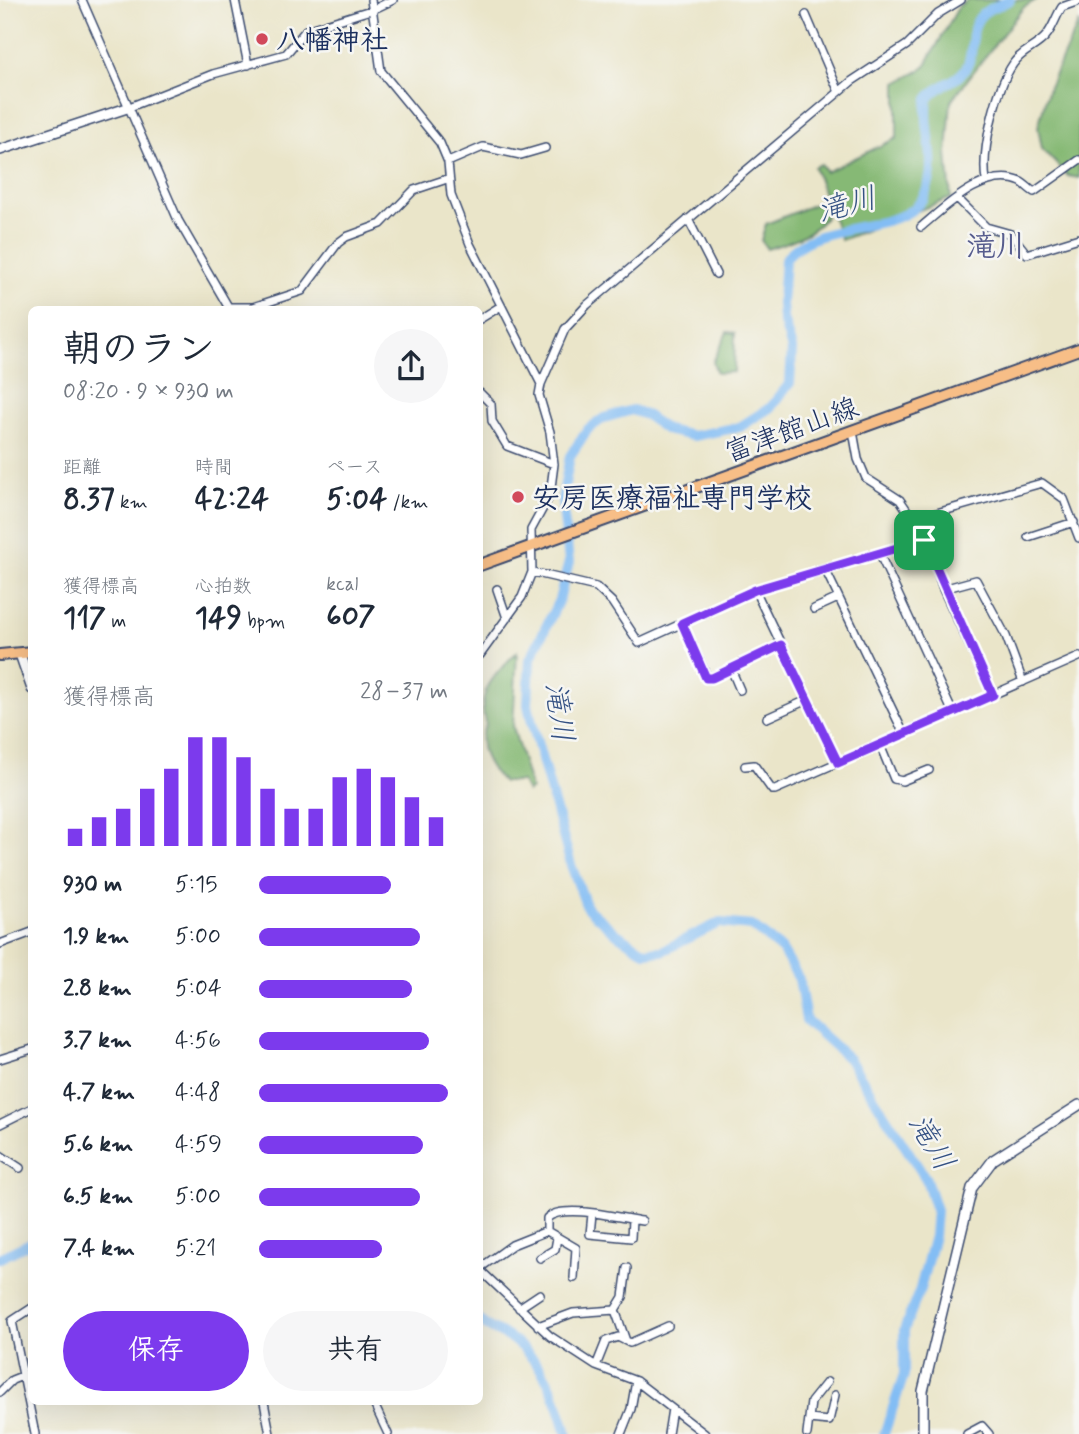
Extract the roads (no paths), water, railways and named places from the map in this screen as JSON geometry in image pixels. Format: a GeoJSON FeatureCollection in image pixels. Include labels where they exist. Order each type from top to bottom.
{"type":"FeatureCollection","features":[{"type":"Feature","properties":{"kind":"main road","name":"富津館山線"},"geometry":{"type":"LineString","coordinates":[[483,564],[1079,349]]}},
{"type":"Feature","properties":{"kind":"main road"},"geometry":{"type":"LineString","coordinates":[[0,655],[26,653]]}},
{"type":"Feature","properties":{"kind":"street"},"geometry":{"type":"LineString","coordinates":[[82,0],[178,220],[228,306]]}},
{"type":"Feature","properties":{"kind":"street"},"geometry":{"type":"LineString","coordinates":[[235,0],[248,65]]}},
{"type":"Feature","properties":{"kind":"street"},"geometry":{"type":"LineString","coordinates":[[371,0],[381,71],[430,128],[448,162],[447,179],[470,244],[541,384]]}},
{"type":"Feature","properties":{"kind":"street"},"geometry":{"type":"LineString","coordinates":[[0,150],[127,107],[213,74],[290,52],[306,30],[374,9],[393,0]]}},
{"type":"Feature","properties":{"kind":"street"},"geometry":{"type":"LineString","coordinates":[[483,651],[522,597],[532,572],[530,547],[534,522],[550,495],[554,464],[550,432],[539,395],[541,384],[565,329],[574,318],[688,219],[839,92],[907,45],[938,14],[961,0]]}},
{"type":"Feature","properties":{"kind":"street"},"geometry":{"type":"LineString","coordinates":[[986,180],[984,155],[1006,75],[1021,53],[1037,45],[1048,34],[1062,7],[1079,1]]}},
{"type":"Feature","properties":{"kind":"street"},"geometry":{"type":"LineString","coordinates":[[806,15],[839,92]]}},
{"type":"Feature","properties":{"kind":"street"},"geometry":{"type":"LineString","coordinates":[[448,162],[483,147],[521,155],[545,148]]}},
{"type":"Feature","properties":{"kind":"street"},"geometry":{"type":"LineString","coordinates":[[921,227],[957,198],[986,180],[1018,181],[1034,192],[1079,160]]}},
{"type":"Feature","properties":{"kind":"street"},"geometry":{"type":"LineString","coordinates":[[256,306],[302,290],[338,243],[346,237],[381,224],[414,190],[447,179]]}},
{"type":"Feature","properties":{"kind":"street"},"geometry":{"type":"LineString","coordinates":[[957,198],[986,227],[1011,234],[1027,254],[1079,238]]}},
{"type":"Feature","properties":{"kind":"street"},"geometry":{"type":"LineString","coordinates":[[688,219],[716,274]]}},
{"type":"Feature","properties":{"kind":"street"},"geometry":{"type":"LineString","coordinates":[[483,317],[501,306]]}},
{"type":"Feature","properties":{"kind":"street"},"geometry":{"type":"LineString","coordinates":[[483,396],[491,404],[492,421],[507,446],[554,464]]}},
{"type":"Feature","properties":{"kind":"street"},"geometry":{"type":"LineString","coordinates":[[853,431],[858,459],[866,478],[900,500],[911,516],[919,518],[1042,483],[1064,499],[1079,538]]}},
{"type":"Feature","properties":{"kind":"street"},"geometry":{"type":"LineString","coordinates":[[919,518],[924,540],[943,589],[993,695]]}},
{"type":"Feature","properties":{"kind":"street"},"geometry":{"type":"LineString","coordinates":[[1028,537],[1074,522]]}},
{"type":"Feature","properties":{"kind":"street"},"geometry":{"type":"LineString","coordinates":[[532,572],[596,587],[612,602],[639,643],[755,590],[924,540]]}},
{"type":"Feature","properties":{"kind":"street"},"geometry":{"type":"LineString","coordinates":[[880,555],[953,713]]}},
{"type":"Feature","properties":{"kind":"street"},"geometry":{"type":"LineString","coordinates":[[825,569],[904,734]]}},
{"type":"Feature","properties":{"kind":"street"},"geometry":{"type":"LineString","coordinates":[[943,589],[976,580],[1006,636],[1023,682]]}},
{"type":"Feature","properties":{"kind":"street"},"geometry":{"type":"LineString","coordinates":[[497,589],[507,618]]}},
{"type":"Feature","properties":{"kind":"street"},"geometry":{"type":"LineString","coordinates":[[755,590],[838,763]]}},
{"type":"Feature","properties":{"kind":"street"},"geometry":{"type":"LineString","coordinates":[[814,609],[838,598]]}},
{"type":"Feature","properties":{"kind":"street"},"geometry":{"type":"LineString","coordinates":[[682,623],[706,678],[712,678],[781,645]]}},
{"type":"Feature","properties":{"kind":"street"},"geometry":{"type":"LineString","coordinates":[[745,766],[754,765],[772,790],[1079,657]]}},
{"type":"Feature","properties":{"kind":"street"},"geometry":{"type":"LineString","coordinates":[[731,669],[740,690]]}},
{"type":"Feature","properties":{"kind":"street"},"geometry":{"type":"LineString","coordinates":[[767,718],[807,700]]}},
{"type":"Feature","properties":{"kind":"street"},"geometry":{"type":"LineString","coordinates":[[880,745],[894,779],[902,781],[929,770]]}},
{"type":"Feature","properties":{"kind":"street"},"geometry":{"type":"LineString","coordinates":[[0,944],[28,934]]}},
{"type":"Feature","properties":{"kind":"street"},"geometry":{"type":"LineString","coordinates":[[0,1059],[28,1050]]}},
{"type":"Feature","properties":{"kind":"street"},"geometry":{"type":"LineString","coordinates":[[923,1434],[923,1391],[972,1188],[993,1160],[1079,1105]]}},
{"type":"Feature","properties":{"kind":"street"},"geometry":{"type":"LineString","coordinates":[[0,1124],[28,1110]]}},
{"type":"Feature","properties":{"kind":"street"},"geometry":{"type":"LineString","coordinates":[[0,1155],[20,1168]]}},
{"type":"Feature","properties":{"kind":"street"},"geometry":{"type":"LineString","coordinates":[[547,1231],[547,1218],[553,1212],[567,1210],[642,1221]]}},
{"type":"Feature","properties":{"kind":"street"},"geometry":{"type":"LineString","coordinates":[[592,1214],[590,1234],[631,1237],[632,1220]]}},
{"type":"Feature","properties":{"kind":"street"},"geometry":{"type":"LineString","coordinates":[[547,1231],[576,1248],[574,1278]]}},
{"type":"Feature","properties":{"kind":"street"},"geometry":{"type":"LineString","coordinates":[[483,1267],[512,1245],[547,1231]]}},
{"type":"Feature","properties":{"kind":"street"},"geometry":{"type":"LineString","coordinates":[[540,1258],[555,1249],[556,1238]]}},
{"type":"Feature","properties":{"kind":"street"},"geometry":{"type":"LineString","coordinates":[[615,1310],[623,1297],[627,1268]]}},
{"type":"Feature","properties":{"kind":"street"},"geometry":{"type":"LineString","coordinates":[[483,1272],[538,1326],[596,1366],[636,1381],[705,1434]]}},
{"type":"Feature","properties":{"kind":"street"},"geometry":{"type":"LineString","coordinates":[[519,1308],[540,1294]]}},
{"type":"Feature","properties":{"kind":"street"},"geometry":{"type":"LineString","coordinates":[[538,1326],[573,1313],[615,1310]]}},
{"type":"Feature","properties":{"kind":"street"},"geometry":{"type":"LineString","coordinates":[[615,1310],[626,1341]]}},
{"type":"Feature","properties":{"kind":"street"},"geometry":{"type":"LineString","coordinates":[[0,1392],[12,1380],[28,1374],[12,1321],[28,1311]]}},
{"type":"Feature","properties":{"kind":"street"},"geometry":{"type":"LineString","coordinates":[[596,1366],[606,1341],[618,1337],[626,1341],[668,1326]]}},
{"type":"Feature","properties":{"kind":"street"},"geometry":{"type":"LineString","coordinates":[[621,1434],[631,1409],[636,1381]]}},
{"type":"Feature","properties":{"kind":"street"},"geometry":{"type":"LineString","coordinates":[[807,1434],[811,1402],[827,1382]]}},
{"type":"Feature","properties":{"kind":"street"},"geometry":{"type":"LineString","coordinates":[[809,1419],[829,1421],[835,1395]]}},
{"type":"Feature","properties":{"kind":"street"},"geometry":{"type":"LineString","coordinates":[[32,1405],[35,1434]]}},
{"type":"Feature","properties":{"kind":"street"},"geometry":{"type":"LineString","coordinates":[[265,1405],[270,1434]]}},
{"type":"Feature","properties":{"kind":"street"},"geometry":{"type":"LineString","coordinates":[[374,1405],[388,1434]]}},
{"type":"Feature","properties":{"kind":"street"},"geometry":{"type":"LineString","coordinates":[[668,1434],[672,1409]]}},
{"type":"Feature","properties":{"kind":"street"},"geometry":{"type":"LineString","coordinates":[[967,1434],[982,1426],[989,1434]]}},
{"type":"Feature","properties":{"kind":"waterway","name":"滝川"},"geometry":{"type":"LineString","coordinates":[[884,1434],[904,1375],[904,1330],[920,1289],[934,1236],[936,1210],[926,1179],[849,1059],[806,1020],[799,979],[782,950],[766,937],[752,926],[719,923],[662,951],[645,952],[617,934],[587,908],[571,865],[533,727],[528,705],[530,660],[559,600],[569,562],[562,500],[570,456],[588,429],[604,418],[632,410],[646,415],[666,430],[693,436],[740,427],[771,407],[790,383],[792,349],[783,319],[782,303],[785,260],[798,247],[816,238],[879,223],[913,209],[924,196],[931,171],[928,99],[966,68],[979,18],[988,10],[1010,0]]}},
{"type":"Feature","properties":{"kind":"waterway"},"geometry":{"type":"LineString","coordinates":[[0,1258],[28,1244]]}},
{"type":"Feature","properties":{"kind":"waterway"},"geometry":{"type":"LineString","coordinates":[[483,1323],[513,1340],[534,1360],[554,1394],[567,1434]]}},
{"type":"Feature","properties":{"kind":"place","name":"八幡神社"},"geometry":{"type":"Point","coordinates":[262,39]}},
{"type":"Feature","properties":{"kind":"place","name":"安房医療福祉専門学校"},"geometry":{"type":"Point","coordinates":[518,497]}},
{"type":"Feature","properties":{"kind":"district","name":"滝川"},"geometry":{"type":"Point","coordinates":[996,246]}}]}
